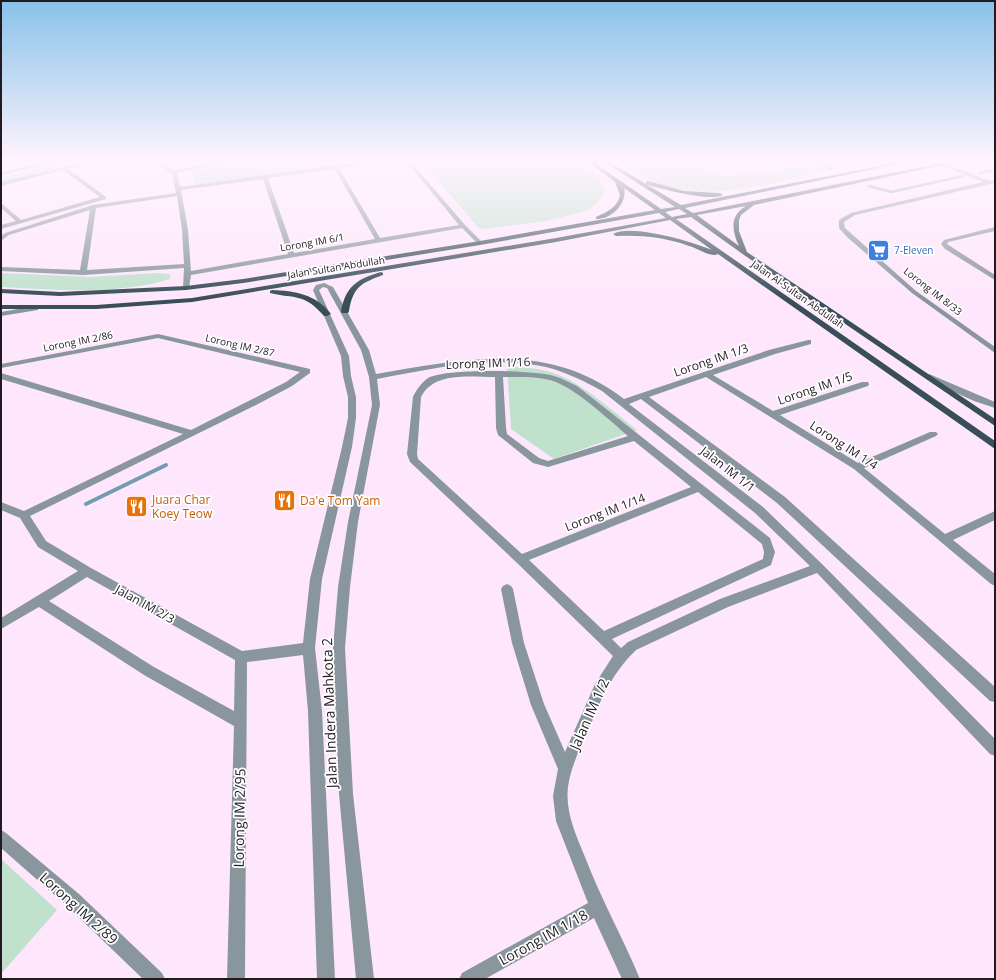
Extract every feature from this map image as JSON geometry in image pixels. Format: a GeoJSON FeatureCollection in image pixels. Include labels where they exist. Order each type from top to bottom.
{"type":"FeatureCollection","features":[{"type":"Feature","properties":{"kind":"main road"},"geometry":{"type":"LineString","coordinates":[[576,225],[598,218],[618,207]]}},
{"type":"Feature","properties":{"kind":"main road","name":"Jalan Al-Sultan Abdullah"},"geometry":{"type":"LineString","coordinates":[[656,207],[995,446]]}},
{"type":"Feature","properties":{"kind":"main road","name":"Jalan Sultan Abdullah"},"geometry":{"type":"LineString","coordinates":[[1,292],[60,294],[186,288],[243,281],[480,243],[686,207]]}},
{"type":"Feature","properties":{"kind":"main road","name":"Jalan Sultan Abdullah"},"geometry":{"type":"LineString","coordinates":[[1,307],[35,308],[138,306],[192,300],[447,259],[732,207]]}},
{"type":"Feature","properties":{"kind":"main road"},"geometry":{"type":"LineString","coordinates":[[746,254],[734,226],[737,217],[749,207]]}},
{"type":"Feature","properties":{"kind":"main road","name":"Jalan Al-Sultan Abdullah"},"geometry":{"type":"LineString","coordinates":[[680,208],[995,423]]}},
{"type":"Feature","properties":{"kind":"main road"},"geometry":{"type":"LineString","coordinates":[[556,240],[634,233],[657,234],[675,238],[721,257],[771,289]]}},
{"type":"Feature","properties":{"kind":"main road"},"geometry":{"type":"LineString","coordinates":[[345,312],[347,296],[352,288],[360,282],[390,272],[447,259]]}},
{"type":"Feature","properties":{"kind":"main road"},"geometry":{"type":"LineString","coordinates":[[192,300],[270,292],[291,292],[309,298],[319,304],[327,314]]}},
{"type":"Feature","properties":{"kind":"street"},"geometry":{"type":"LineString","coordinates":[[3,207],[19,222]]}},
{"type":"Feature","properties":{"kind":"street"},"geometry":{"type":"LineString","coordinates":[[1,226],[73,207]]}},
{"type":"Feature","properties":{"kind":"street"},"geometry":{"type":"LineString","coordinates":[[2,237],[93,207],[83,273]]}},
{"type":"Feature","properties":{"kind":"street"},"geometry":{"type":"LineString","coordinates":[[181,207],[184,224],[188,270],[186,288]]}},
{"type":"Feature","properties":{"kind":"street"},"geometry":{"type":"LineString","coordinates":[[275,207],[292,254]]}},
{"type":"Feature","properties":{"kind":"street"},"geometry":{"type":"LineString","coordinates":[[359,207],[378,239]]}},
{"type":"Feature","properties":{"kind":"street"},"geometry":{"type":"LineString","coordinates":[[447,207],[480,243]]}},
{"type":"Feature","properties":{"kind":"street","name":"Lorong IM 8/33"},"geometry":{"type":"LineString","coordinates":[[885,207],[853,214],[841,220],[842,228],[849,236],[914,292],[995,350]]}},
{"type":"Feature","properties":{"kind":"street","name":"Lorong IM 6/1"},"geometry":{"type":"LineString","coordinates":[[1,269],[34,272],[83,273],[188,270],[292,254],[462,224]]}},
{"type":"Feature","properties":{"kind":"street"},"geometry":{"type":"LineString","coordinates":[[995,229],[946,241],[944,244],[946,248],[995,278]]}},
{"type":"Feature","properties":{"kind":"street","name":"Jalan Indera Mahkota 2"},"geometry":{"type":"LineString","coordinates":[[326,979],[315,712],[308,648],[316,579],[347,447],[352,418],[352,397],[347,376],[345,356],[316,290],[319,286],[324,285],[328,285],[331,289],[365,350],[373,378],[376,405],[353,522],[344,587],[339,648],[346,794],[365,979]]}},
{"type":"Feature","properties":{"kind":"street"},"geometry":{"type":"LineString","coordinates":[[1,314],[35,308]]}},
{"type":"Feature","properties":{"kind":"street","name":"Lorong IM 2/86"},"geometry":{"type":"LineString","coordinates":[[1,366],[158,336]]}},
{"type":"Feature","properties":{"kind":"street","name":"Lorong IM 2/87"},"geometry":{"type":"LineString","coordinates":[[158,336],[307,371],[300,378],[255,402],[191,432]]}},
{"type":"Feature","properties":{"kind":"street","name":"Lorong IM 1/3"},"geometry":{"type":"LineString","coordinates":[[622,403],[772,352],[808,342]]}},
{"type":"Feature","properties":{"kind":"street","name":"Jalan IM 1/1"},"geometry":{"type":"LineString","coordinates":[[373,378],[462,362],[491,360],[521,360],[545,363],[571,370],[589,378],[605,388],[622,403],[760,510],[819,568],[995,749]]}},
{"type":"Feature","properties":{"kind":"street"},"geometry":{"type":"LineString","coordinates":[[499,374],[501,428],[503,435],[536,460],[548,464],[635,436]]}},
{"type":"Feature","properties":{"kind":"street","name":"Lorong IM 1/16"},"geometry":{"type":"LineString","coordinates":[[602,638],[767,562],[770,556],[770,548],[766,541],[566,383],[542,375],[499,374],[450,375],[439,377],[424,385],[417,397],[412,454],[413,460],[520,559],[602,638],[620,655]]}},
{"type":"Feature","properties":{"kind":"street","name":"Lorong IM 1/4"},"geometry":{"type":"LineString","coordinates":[[706,374],[857,467],[995,581]]}},
{"type":"Feature","properties":{"kind":"street"},"geometry":{"type":"LineString","coordinates":[[925,375],[977,399],[995,405]]}},
{"type":"Feature","properties":{"kind":"street"},"geometry":{"type":"LineString","coordinates":[[1,376],[191,432]]}},
{"type":"Feature","properties":{"kind":"street","name":"Lorong IM 1/5"},"geometry":{"type":"LineString","coordinates":[[772,415],[865,384]]}},
{"type":"Feature","properties":{"kind":"street","name":"Jalan IM 1/1"},"geometry":{"type":"LineString","coordinates":[[642,396],[781,500],[995,696]]}},
{"type":"Feature","properties":{"kind":"street"},"geometry":{"type":"LineString","coordinates":[[1,506],[24,515],[128,465],[191,432]]}},
{"type":"Feature","properties":{"kind":"street"},"geometry":{"type":"LineString","coordinates":[[857,467],[933,434]]}},
{"type":"Feature","properties":{"kind":"street","name":"Lorong IM 1/14"},"geometry":{"type":"LineString","coordinates":[[520,559],[699,488]]}},
{"type":"Feature","properties":{"kind":"street","name":"Jalan IM 2/3"},"geometry":{"type":"LineString","coordinates":[[24,515],[42,544],[87,571],[241,657]]}},
{"type":"Feature","properties":{"kind":"street"},"geometry":{"type":"LineString","coordinates":[[944,539],[995,515]]}},
{"type":"Feature","properties":{"kind":"street","name":"Jalan IM 1/2"},"geometry":{"type":"LineString","coordinates":[[631,979],[597,907],[562,819],[560,795],[565,769],[592,703],[611,668],[620,655],[632,646],[724,603],[819,568]]}},
{"type":"Feature","properties":{"kind":"street"},"geometry":{"type":"LineString","coordinates":[[1,624],[87,571]]}},
{"type":"Feature","properties":{"kind":"street"},"geometry":{"type":"LineString","coordinates":[[507,589],[520,650],[538,705],[565,769]]}},
{"type":"Feature","properties":{"kind":"street"},"geometry":{"type":"LineString","coordinates":[[39,601],[149,671],[241,722]]}},
{"type":"Feature","properties":{"kind":"street"},"geometry":{"type":"LineString","coordinates":[[241,657],[308,648]]}},
{"type":"Feature","properties":{"kind":"street","name":"Lorong IM 2/95"},"geometry":{"type":"LineString","coordinates":[[236,979],[241,657]]}},
{"type":"Feature","properties":{"kind":"street","name":"Lorong IM 2/89"},"geometry":{"type":"LineString","coordinates":[[1,838],[74,900],[156,979]]}},
{"type":"Feature","properties":{"kind":"street","name":"Lorong IM 1/18"},"geometry":{"type":"LineString","coordinates":[[468,979],[597,907]]}},
{"type":"Feature","properties":{"kind":"green space"},"geometry":{"type":"Polygon","coordinates":[[[460,207],[592,207],[586,211],[546,221],[483,229],[478,227],[460,207]]]}},
{"type":"Feature","properties":{"kind":"green space"},"geometry":{"type":"Polygon","coordinates":[[[1,273],[91,277],[156,273],[170,274],[170,279],[129,287],[65,290],[1,287],[1,273]]]}},
{"type":"Feature","properties":{"kind":"green space"},"geometry":{"type":"Polygon","coordinates":[[[507,366],[544,370],[566,378],[598,399],[637,430],[554,459],[511,429],[507,366]]]}},
{"type":"Feature","properties":{"kind":"green space"},"geometry":{"type":"Polygon","coordinates":[[[1,859],[57,910],[1,974],[1,859]]]}},
{"type":"Feature","properties":{"kind":"waterway"},"geometry":{"type":"LineString","coordinates":[[86,504],[166,465]]}},
{"type":"Feature","properties":{"kind":"place","name":"7-Eleven"},"geometry":{"type":"Point","coordinates":[878,250]}},
{"type":"Feature","properties":{"kind":"place","name":"Da'e Tom Yam"},"geometry":{"type":"Point","coordinates":[284,500]}},
{"type":"Feature","properties":{"kind":"place","name":"Juara Char Koey Teow"},"geometry":{"type":"Point","coordinates":[137,506]}}]}
